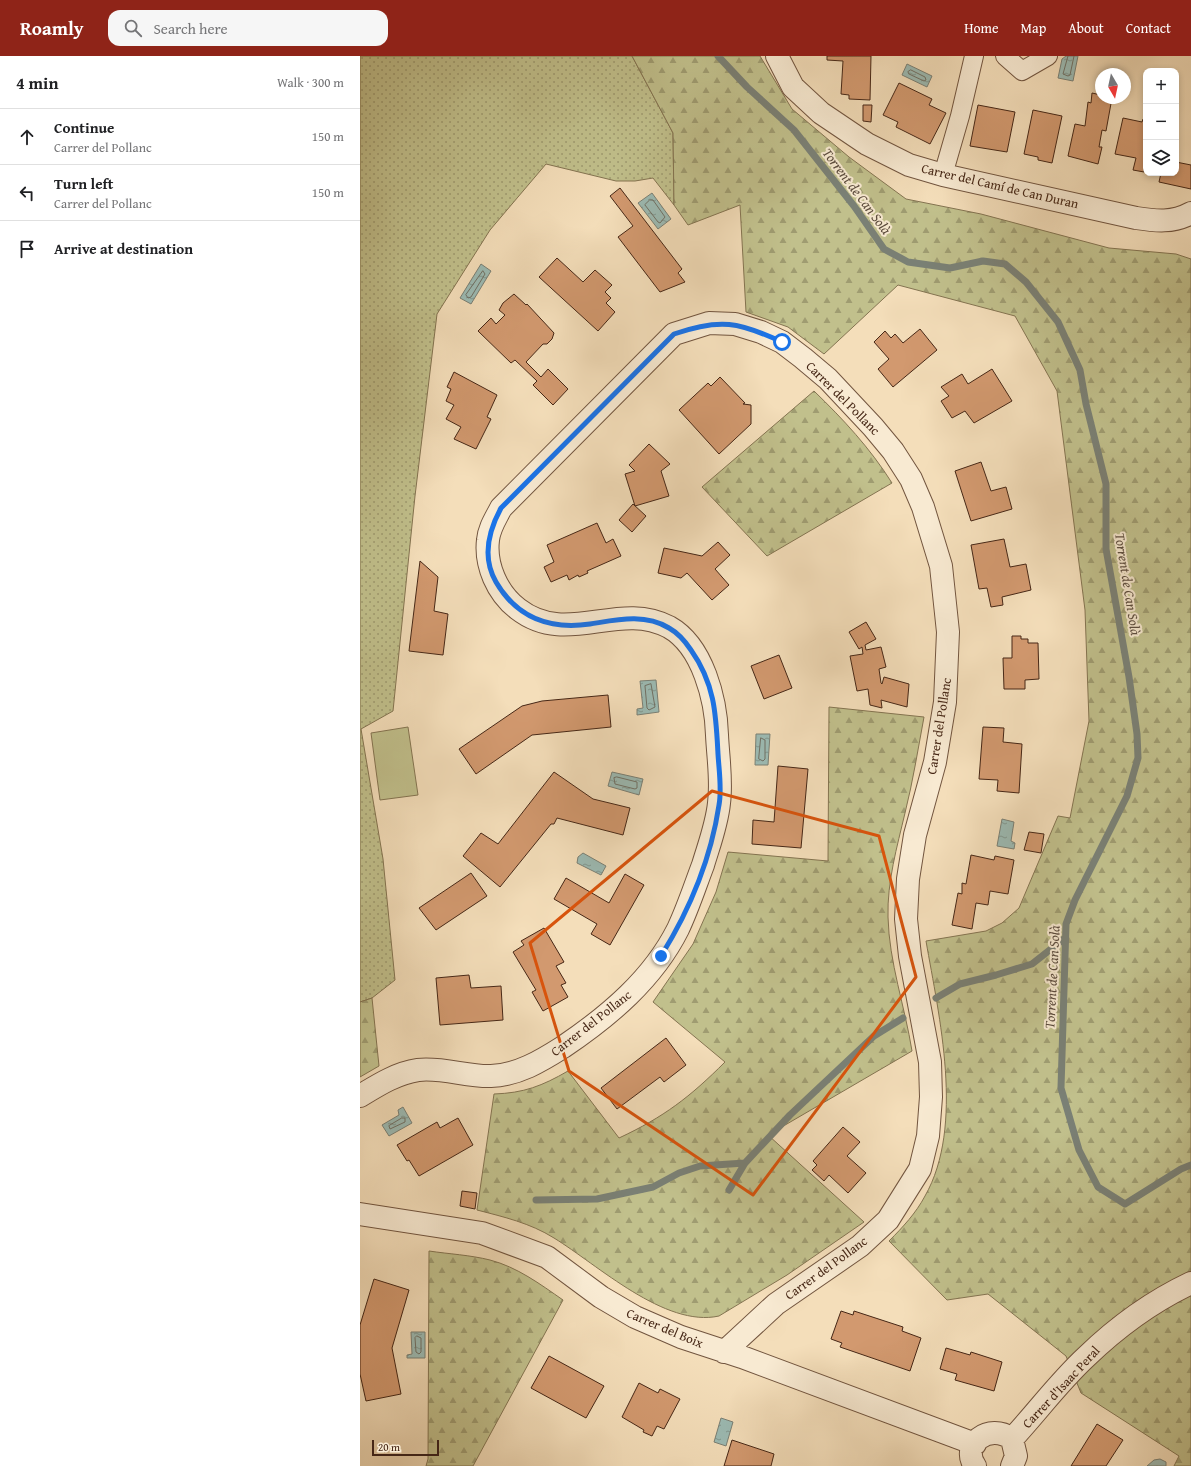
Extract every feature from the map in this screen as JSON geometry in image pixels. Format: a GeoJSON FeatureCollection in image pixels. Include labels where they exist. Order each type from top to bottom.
{"type":"FeatureCollection","features":[{"type":"Feature","properties":{"kind":"street","name":"Carrer del Camí de Can Duran"},"geometry":{"type":"LineString","coordinates":[[777,56],[793,87],[821,113],[867,144],[909,165],[943,175],[1136,218],[1164,221],[1182,218],[1191,213]]}},
{"type":"Feature","properties":{"kind":"street"},"geometry":{"type":"LineString","coordinates":[[943,175],[960,116],[974,56]]}},
{"type":"Feature","properties":{"kind":"street"},"geometry":{"type":"LineString","coordinates":[[1005,56],[1022,71],[1048,56]]}},
{"type":"Feature","properties":{"kind":"street","name":"Carrer del Pollanc"},"geometry":{"type":"LineString","coordinates":[[360,1096],[388,1080],[418,1070],[466,1072],[490,1076],[513,1072],[533,1065],[565,1045],[623,1001],[645,978],[677,930],[692,895],[706,855],[719,803],[717,719],[708,678],[698,660],[684,641],[668,627],[651,621],[631,617],[566,626],[533,619],[516,607],[501,591],[492,576],[488,556],[488,539],[501,508],[674,334],[709,323],[735,324],[761,332],[782,342],[828,379],[893,451],[911,480],[923,507],[941,566],[948,632],[945,702],[934,762],[915,835],[908,879],[906,919],[910,956],[930,1062],[931,1097],[928,1136],[920,1169],[888,1220],[860,1246],[776,1304],[724,1352]]}},
{"type":"Feature","properties":{"kind":"street","name":"Carrer del Boix"},"geometry":{"type":"LineString","coordinates":[[360,1214],[482,1233],[499,1238],[547,1257],[601,1297],[635,1317],[681,1337],[974,1444]]}},
{"type":"Feature","properties":{"kind":"street","name":"Carrer d'Isaac Peral"},"geometry":{"type":"LineString","coordinates":[[1012,1439],[1086,1357],[1122,1326],[1178,1289],[1191,1283]]}},
{"type":"Feature","properties":{"kind":"street"},"geometry":{"type":"LineString","coordinates":[[975,1466],[971,1453],[974,1444],[982,1435],[989,1433],[1004,1434],[1012,1439],[1016,1456],[1012,1466]]}},
{"type":"Feature","properties":{"kind":"highlighted area"},"geometry":{"type":"Polygon","coordinates":[[[712,791],[879,836],[916,977],[753,1195],[569,1071],[530,943],[712,791]]]}},
{"type":"Feature","properties":{"kind":"green space"},"geometry":{"type":"Polygon","coordinates":[[[360,56],[632,56],[673,133],[674,205],[653,178],[635,181],[616,181],[546,164],[490,230],[437,314],[415,496],[393,711],[361,729],[383,859],[395,980],[372,998],[360,1002],[360,56]]]}},
{"type":"Feature","properties":{"kind":"green space"},"geometry":{"type":"Polygon","coordinates":[[[632,56],[760,56],[792,109],[849,157],[906,199],[981,214],[1109,248],[1176,254],[1191,259],[1191,1466],[1174,1466],[1179,1456],[1081,1393],[1066,1356],[988,1294],[947,1300],[889,1241],[909,1220],[925,1196],[937,1168],[944,1137],[946,1104],[942,1036],[926,941],[986,931],[1002,923],[1019,908],[1058,816],[1070,818],[1089,721],[1085,610],[1057,391],[1015,316],[898,285],[824,354],[788,327],[746,312],[740,205],[688,225],[674,205],[673,133],[632,56]]]}},
{"type":"Feature","properties":{"kind":"green space"},"geometry":{"type":"Polygon","coordinates":[[[814,391],[856,434],[884,470],[892,483],[767,556],[702,487],[814,391]]]}},
{"type":"Feature","properties":{"kind":"green space"},"geometry":{"type":"Polygon","coordinates":[[[829,707],[924,717],[893,865],[888,904],[891,951],[912,1051],[768,1135],[864,1222],[787,1275],[719,1316],[698,1317],[677,1313],[655,1304],[633,1292],[554,1238],[536,1228],[477,1210],[494,1094],[515,1092],[532,1088],[550,1081],[568,1071],[619,1138],[650,1122],[676,1105],[700,1086],[725,1062],[653,1002],[693,944],[716,892],[728,852],[828,861],[829,707]]]}},
{"type":"Feature","properties":{"kind":"green space"},"geometry":{"type":"Polygon","coordinates":[[[408,727],[418,795],[380,800],[371,733],[408,727]]]}},
{"type":"Feature","properties":{"kind":"green space"},"geometry":{"type":"Polygon","coordinates":[[[372,998],[379,1066],[360,1077],[360,1002],[372,998]]]}},
{"type":"Feature","properties":{"kind":"green space"},"geometry":{"type":"Polygon","coordinates":[[[429,1251],[475,1257],[500,1263],[528,1277],[563,1300],[473,1466],[426,1466],[428,1459],[429,1251]]]}},
{"type":"Feature","properties":{"kind":"water"},"geometry":{"type":"Polygon","coordinates":[[[1066,56],[1078,56],[1073,81],[1058,78],[1062,59],[1066,56]]]}},
{"type":"Feature","properties":{"kind":"water"},"geometry":{"type":"Polygon","coordinates":[[[907,64],[932,76],[927,87],[902,75],[907,64]]]}},
{"type":"Feature","properties":{"kind":"water"},"geometry":{"type":"Polygon","coordinates":[[[652,193],[671,219],[658,229],[638,203],[652,193]]]}},
{"type":"Feature","properties":{"kind":"water"},"geometry":{"type":"Polygon","coordinates":[[[481,264],[491,271],[471,304],[460,298],[481,264]]]}},
{"type":"Feature","properties":{"kind":"water"},"geometry":{"type":"Polygon","coordinates":[[[656,680],[659,712],[637,715],[637,709],[643,708],[640,681],[656,680]]]}},
{"type":"Feature","properties":{"kind":"water"},"geometry":{"type":"Polygon","coordinates":[[[756,734],[770,734],[768,765],[755,765],[756,734]]]}},
{"type":"Feature","properties":{"kind":"water"},"geometry":{"type":"Polygon","coordinates":[[[612,772],[643,779],[639,795],[608,786],[612,772]]]}},
{"type":"Feature","properties":{"kind":"water"},"geometry":{"type":"Polygon","coordinates":[[[1002,819],[1014,822],[1011,841],[1015,843],[1014,849],[997,846],[1002,819]]]}},
{"type":"Feature","properties":{"kind":"water"},"geometry":{"type":"Polygon","coordinates":[[[583,853],[606,866],[601,875],[577,863],[578,857],[583,853]]]}},
{"type":"Feature","properties":{"kind":"water"},"geometry":{"type":"Polygon","coordinates":[[[403,1107],[412,1123],[389,1136],[382,1125],[399,1115],[398,1110],[403,1107]]]}},
{"type":"Feature","properties":{"kind":"water"},"geometry":{"type":"Polygon","coordinates":[[[411,1332],[425,1332],[425,1358],[407,1358],[407,1355],[412,1354],[411,1332]]]}},
{"type":"Feature","properties":{"kind":"water"},"geometry":{"type":"Polygon","coordinates":[[[721,1418],[733,1422],[726,1446],[714,1442],[721,1418]]]}},
{"type":"Feature","properties":{"kind":"water"},"geometry":{"type":"Polygon","coordinates":[[[1160,1459],[1166,1462],[1166,1466],[1147,1466],[1154,1460],[1160,1459]]]}},
{"type":"Feature","properties":{"kind":"building"},"geometry":{"type":"Polygon","coordinates":[[[827,56],[871,56],[870,100],[849,99],[849,95],[841,94],[843,61],[827,60],[827,56]]]}},
{"type":"Feature","properties":{"kind":"building"},"geometry":{"type":"Polygon","coordinates":[[[899,83],[932,99],[929,105],[946,113],[930,144],[896,127],[898,122],[883,115],[899,83]]]}},
{"type":"Feature","properties":{"kind":"building"},"geometry":{"type":"Polygon","coordinates":[[[1092,93],[1095,94],[1095,104],[1111,104],[1106,131],[1102,130],[1099,147],[1102,147],[1098,164],[1068,156],[1075,124],[1085,126],[1088,102],[1091,103],[1092,93]]]}},
{"type":"Feature","properties":{"kind":"building"},"geometry":{"type":"Polygon","coordinates":[[[863,105],[872,105],[871,122],[863,121],[863,105]]]}},
{"type":"Feature","properties":{"kind":"building"},"geometry":{"type":"Polygon","coordinates":[[[978,105],[1015,112],[1007,152],[970,146],[978,105]]]}},
{"type":"Feature","properties":{"kind":"building"},"geometry":{"type":"Polygon","coordinates":[[[1033,110],[1062,116],[1052,163],[1038,160],[1038,157],[1024,154],[1033,110]]]}},
{"type":"Feature","properties":{"kind":"building"},"geometry":{"type":"Polygon","coordinates":[[[1123,118],[1142,122],[1143,119],[1143,172],[1133,170],[1136,158],[1115,154],[1123,118]]]}},
{"type":"Feature","properties":{"kind":"building"},"geometry":{"type":"Polygon","coordinates":[[[1179,163],[1191,165],[1191,189],[1159,182],[1160,176],[1179,176],[1179,163]]]}},
{"type":"Feature","properties":{"kind":"building"},"geometry":{"type":"Polygon","coordinates":[[[620,188],[682,269],[678,273],[685,282],[660,292],[618,237],[633,226],[610,196],[620,188]]]}},
{"type":"Feature","properties":{"kind":"building"},"geometry":{"type":"Polygon","coordinates":[[[557,258],[583,282],[595,270],[612,285],[605,292],[611,298],[606,303],[615,312],[598,331],[539,277],[557,258]]]}},
{"type":"Feature","properties":{"kind":"building"},"geometry":{"type":"Polygon","coordinates":[[[514,294],[526,305],[527,304],[554,333],[552,339],[547,344],[543,344],[526,362],[541,377],[548,369],[568,389],[553,405],[533,385],[537,381],[515,360],[511,363],[478,331],[491,318],[496,324],[505,315],[499,310],[503,303],[514,294]]]}},
{"type":"Feature","properties":{"kind":"building"},"geometry":{"type":"Polygon","coordinates":[[[920,329],[937,350],[893,387],[878,369],[889,359],[874,342],[885,331],[891,338],[895,334],[903,343],[920,329]]]}},
{"type":"Feature","properties":{"kind":"building"},"geometry":{"type":"Polygon","coordinates":[[[992,369],[1012,401],[974,423],[965,411],[952,418],[941,401],[949,396],[941,387],[962,374],[968,384],[992,369]]]}},
{"type":"Feature","properties":{"kind":"building"},"geometry":{"type":"Polygon","coordinates":[[[454,372],[497,395],[487,417],[491,419],[476,449],[454,439],[461,427],[446,419],[454,405],[446,401],[451,389],[447,387],[454,372]]]}},
{"type":"Feature","properties":{"kind":"building"},"geometry":{"type":"Polygon","coordinates":[[[720,377],[745,403],[743,404],[751,405],[751,424],[719,454],[679,410],[708,383],[711,386],[720,377]]]}},
{"type":"Feature","properties":{"kind":"building"},"geometry":{"type":"Polygon","coordinates":[[[649,444],[670,464],[661,471],[669,496],[635,506],[625,474],[635,471],[629,465],[649,444]]]}},
{"type":"Feature","properties":{"kind":"building"},"geometry":{"type":"Polygon","coordinates":[[[981,462],[991,491],[1006,487],[1012,509],[971,521],[955,471],[981,462]]]}},
{"type":"Feature","properties":{"kind":"building"},"geometry":{"type":"Polygon","coordinates":[[[633,504],[646,516],[632,532],[619,520],[633,504]]]}},
{"type":"Feature","properties":{"kind":"building"},"geometry":{"type":"Polygon","coordinates":[[[597,523],[606,543],[613,539],[621,556],[587,571],[588,573],[579,577],[578,575],[569,580],[567,575],[551,582],[544,567],[554,562],[547,545],[597,523]]]}},
{"type":"Feature","properties":{"kind":"building"},"geometry":{"type":"Polygon","coordinates":[[[1004,539],[1010,567],[1026,564],[1031,590],[1002,597],[1003,605],[991,607],[987,588],[979,589],[971,545],[1004,539]]]}},
{"type":"Feature","properties":{"kind":"building"},"geometry":{"type":"Polygon","coordinates":[[[718,542],[730,555],[715,569],[729,585],[712,600],[687,573],[681,578],[658,573],[664,548],[702,556],[718,542]]]}},
{"type":"Feature","properties":{"kind":"building"},"geometry":{"type":"Polygon","coordinates":[[[420,561],[438,577],[434,611],[448,614],[443,655],[409,651],[420,561]]]}},
{"type":"Feature","properties":{"kind":"building"},"geometry":{"type":"Polygon","coordinates":[[[866,622],[876,639],[865,645],[866,650],[881,647],[886,667],[879,669],[881,683],[882,684],[884,677],[909,684],[907,707],[881,700],[882,708],[870,705],[868,689],[857,691],[850,656],[863,654],[862,647],[859,649],[849,632],[866,622]]]}},
{"type":"Feature","properties":{"kind":"building"},"geometry":{"type":"Polygon","coordinates":[[[1012,636],[1021,636],[1021,639],[1028,639],[1028,643],[1038,643],[1039,679],[1025,680],[1025,689],[1004,689],[1003,658],[1012,658],[1012,636]]]}},
{"type":"Feature","properties":{"kind":"building"},"geometry":{"type":"Polygon","coordinates":[[[779,655],[792,688],[764,699],[751,666],[779,655]]]}},
{"type":"Feature","properties":{"kind":"building"},"geometry":{"type":"Polygon","coordinates":[[[608,695],[611,727],[532,735],[476,774],[459,749],[522,706],[542,701],[608,695]]]}},
{"type":"Feature","properties":{"kind":"building"},"geometry":{"type":"Polygon","coordinates":[[[983,727],[1004,728],[1003,742],[1022,744],[1019,793],[997,791],[998,780],[979,779],[983,727]]]}},
{"type":"Feature","properties":{"kind":"building"},"geometry":{"type":"Polygon","coordinates":[[[778,766],[808,769],[801,848],[752,844],[753,820],[774,822],[778,766]]]}},
{"type":"Feature","properties":{"kind":"building"},"geometry":{"type":"Polygon","coordinates":[[[554,772],[593,799],[630,808],[623,835],[557,818],[554,824],[551,824],[500,887],[463,856],[481,833],[498,844],[554,772]]]}},
{"type":"Feature","properties":{"kind":"building"},"geometry":{"type":"Polygon","coordinates":[[[1029,832],[1044,834],[1041,853],[1024,850],[1029,832]]]}},
{"type":"Feature","properties":{"kind":"building"},"geometry":{"type":"Polygon","coordinates":[[[971,855],[994,860],[995,856],[1014,860],[1008,894],[990,891],[988,905],[976,903],[972,929],[952,925],[958,893],[962,894],[962,883],[966,884],[971,855]]]}},
{"type":"Feature","properties":{"kind":"building"},"geometry":{"type":"Polygon","coordinates":[[[471,873],[487,896],[436,930],[419,908],[471,873]]]}},
{"type":"Feature","properties":{"kind":"building"},"geometry":{"type":"Polygon","coordinates":[[[625,874],[644,885],[610,945],[591,934],[597,924],[554,899],[566,878],[609,903],[625,874]]]}},
{"type":"Feature","properties":{"kind":"building"},"geometry":{"type":"Polygon","coordinates":[[[544,928],[564,962],[556,966],[566,983],[561,985],[568,997],[543,1011],[532,992],[536,990],[513,952],[524,945],[521,941],[544,928]]]}},
{"type":"Feature","properties":{"kind":"building"},"geometry":{"type":"Polygon","coordinates":[[[469,975],[471,988],[501,986],[503,1020],[440,1025],[436,978],[469,975]]]}},
{"type":"Feature","properties":{"kind":"building"},"geometry":{"type":"Polygon","coordinates":[[[666,1038],[686,1065],[664,1082],[660,1077],[617,1109],[601,1088],[666,1038]]]}},
{"type":"Feature","properties":{"kind":"building"},"geometry":{"type":"Polygon","coordinates":[[[458,1118],[473,1145],[419,1176],[397,1145],[437,1122],[440,1128],[458,1118]]]}},
{"type":"Feature","properties":{"kind":"building"},"geometry":{"type":"Polygon","coordinates":[[[843,1127],[860,1142],[847,1156],[866,1173],[848,1193],[829,1175],[824,1181],[812,1170],[817,1165],[813,1161],[843,1127]]]}},
{"type":"Feature","properties":{"kind":"building"},"geometry":{"type":"Polygon","coordinates":[[[462,1191],[477,1193],[475,1209],[460,1206],[462,1191]]]}},
{"type":"Feature","properties":{"kind":"building"},"geometry":{"type":"Polygon","coordinates":[[[374,1279],[409,1290],[392,1348],[401,1394],[366,1401],[360,1374],[360,1325],[374,1279]]]}},
{"type":"Feature","properties":{"kind":"building"},"geometry":{"type":"Polygon","coordinates":[[[841,1311],[853,1315],[854,1311],[903,1327],[902,1331],[921,1338],[910,1371],[840,1347],[842,1343],[831,1339],[841,1311]]]}},
{"type":"Feature","properties":{"kind":"building"},"geometry":{"type":"Polygon","coordinates":[[[946,1348],[970,1355],[971,1352],[1002,1362],[994,1391],[955,1380],[957,1374],[940,1369],[946,1348]]]}},
{"type":"Feature","properties":{"kind":"building"},"geometry":{"type":"Polygon","coordinates":[[[549,1356],[604,1386],[586,1418],[531,1388],[549,1356]]]}},
{"type":"Feature","properties":{"kind":"building"},"geometry":{"type":"Polygon","coordinates":[[[639,1383],[658,1393],[660,1389],[680,1399],[664,1429],[657,1426],[652,1436],[643,1432],[644,1430],[622,1417],[639,1383]]]}},
{"type":"Feature","properties":{"kind":"building"},"geometry":{"type":"Polygon","coordinates":[[[1097,1424],[1123,1440],[1106,1466],[1071,1466],[1097,1424]]]}},
{"type":"Feature","properties":{"kind":"building"},"geometry":{"type":"Polygon","coordinates":[[[732,1440],[774,1454],[771,1466],[724,1466],[732,1440]]]}},
{"type":"Feature","properties":{"kind":"waterway","name":"Torrent de Can Solà"},"geometry":{"type":"LineString","coordinates":[[718,56],[747,87],[794,130],[854,206],[884,249],[908,262],[950,268],[983,261],[1005,264],[1026,282],[1058,322],[1080,370],[1086,404],[1106,484],[1106,549],[1129,677],[1137,734],[1138,758],[1127,796],[1075,900],[1066,924],[1061,1088],[1079,1150],[1098,1187],[1125,1204],[1181,1169],[1191,1165]]}},
{"type":"Feature","properties":{"kind":"waterway"},"geometry":{"type":"LineString","coordinates":[[936,998],[960,984],[1032,964],[1065,938]]}},
{"type":"Feature","properties":{"kind":"waterway"},"geometry":{"type":"LineString","coordinates":[[729,1190],[745,1163],[790,1115],[874,1036],[903,1018]]}},
{"type":"Feature","properties":{"kind":"waterway"},"geometry":{"type":"LineString","coordinates":[[536,1200],[597,1199],[653,1187],[679,1173],[700,1166],[745,1163]]}},
{"type":"Feature","properties":{"kind":"route"},"geometry":{"type":"LineString","coordinates":[[661,956],[677,930],[692,895],[706,855],[719,803],[717,719],[708,678],[698,660],[676,632],[668,627],[651,621],[631,617],[566,626],[550,624],[533,619],[516,607],[501,591],[492,576],[488,556],[488,539],[501,508],[541,466],[674,334],[709,323],[735,324],[761,332],[782,342]]}}]}
